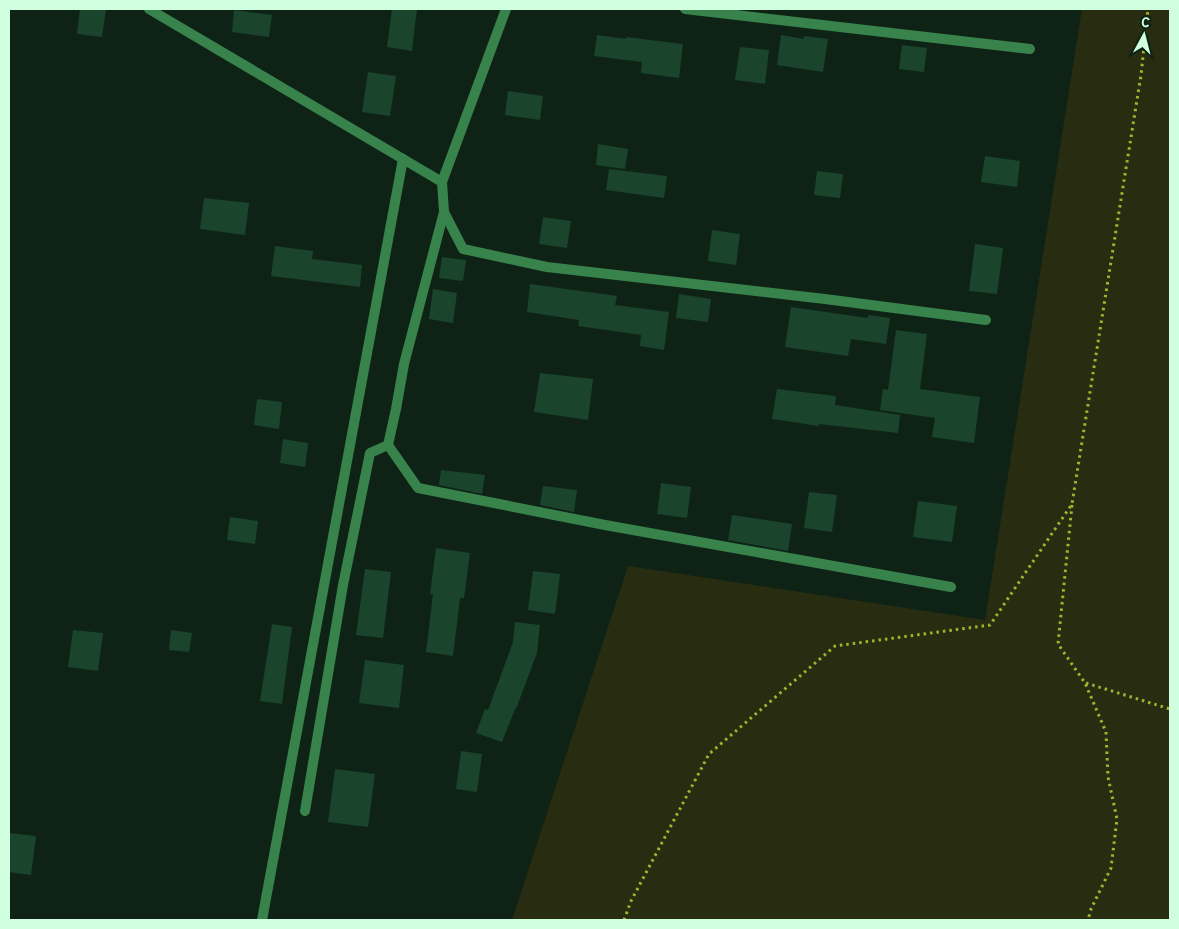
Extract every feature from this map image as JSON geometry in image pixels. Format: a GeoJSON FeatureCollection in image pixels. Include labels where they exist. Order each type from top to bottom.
{"type":"FeatureCollection","features":[{"type":"Feature","properties":{"kind":"street"},"geometry":{"type":"LineString","coordinates":[[149,9],[442,182]]}},
{"type":"Feature","properties":{"kind":"street"},"geometry":{"type":"LineString","coordinates":[[506,9],[442,182],[444,212],[404,364],[388,445],[418,488],[605,526],[951,587]]}},
{"type":"Feature","properties":{"kind":"street"},"geometry":{"type":"LineString","coordinates":[[685,9],[1030,49]]}},
{"type":"Feature","properties":{"kind":"street"},"geometry":{"type":"LineString","coordinates":[[262,920],[403,159]]}},
{"type":"Feature","properties":{"kind":"street"},"geometry":{"type":"LineString","coordinates":[[444,212],[463,249],[547,267],[825,298],[986,320]]}},
{"type":"Feature","properties":{"kind":"street"},"geometry":{"type":"LineString","coordinates":[[305,810],[343,585],[370,453],[388,445]]}},
{"type":"Feature","properties":{"kind":"path"},"geometry":{"type":"LineString","coordinates":[[1088,920],[1091,909],[1111,868],[1117,819],[1108,777],[1106,732],[1085,683],[1058,644],[1072,504],[1140,85],[1148,9]]}},
{"type":"Feature","properties":{"kind":"path"},"geometry":{"type":"LineString","coordinates":[[624,920],[630,901],[709,754],[835,646],[990,626],[1072,504]]}},
{"type":"Feature","properties":{"kind":"path"},"geometry":{"type":"LineString","coordinates":[[1085,683],[1170,708]]}},
{"type":"Feature","properties":{"kind":"green space"},"geometry":{"type":"Polygon","coordinates":[[[1082,9],[1170,9],[1170,920],[512,920],[628,566],[985,620],[1082,9]]]}},
{"type":"Feature","properties":{"kind":"building"},"geometry":{"type":"Polygon","coordinates":[[[80,9],[106,9],[102,37],[77,34],[80,9]]]}},
{"type":"Feature","properties":{"kind":"building"},"geometry":{"type":"Polygon","coordinates":[[[392,9],[417,9],[412,51],[387,47],[392,9]]]}},
{"type":"Feature","properties":{"kind":"building"},"geometry":{"type":"Polygon","coordinates":[[[234,10],[272,15],[269,37],[232,32],[234,10]]]}},
{"type":"Feature","properties":{"kind":"building"},"geometry":{"type":"Polygon","coordinates":[[[597,35],[683,44],[679,78],[641,73],[642,62],[594,56],[597,35]]]}},
{"type":"Feature","properties":{"kind":"building"},"geometry":{"type":"Polygon","coordinates":[[[781,35],[804,39],[804,36],[828,39],[823,72],[777,65],[781,35]]]}},
{"type":"Feature","properties":{"kind":"building"},"geometry":{"type":"Polygon","coordinates":[[[902,45],[927,48],[924,72],[899,69],[902,45]]]}},
{"type":"Feature","properties":{"kind":"building"},"geometry":{"type":"Polygon","coordinates":[[[740,47],[769,50],[765,84],[735,80],[740,47]]]}},
{"type":"Feature","properties":{"kind":"building"},"geometry":{"type":"Polygon","coordinates":[[[368,72],[396,76],[390,116],[362,112],[368,72]]]}},
{"type":"Feature","properties":{"kind":"building"},"geometry":{"type":"Polygon","coordinates":[[[508,91],[543,96],[540,120],[505,115],[508,91]]]}},
{"type":"Feature","properties":{"kind":"building"},"geometry":{"type":"Polygon","coordinates":[[[598,144],[628,149],[625,169],[596,165],[598,144]]]}},
{"type":"Feature","properties":{"kind":"building"},"geometry":{"type":"Polygon","coordinates":[[[985,156],[1020,161],[1017,187],[981,182],[985,156]]]}},
{"type":"Feature","properties":{"kind":"building"},"geometry":{"type":"Polygon","coordinates":[[[609,169],[667,176],[664,198],[606,190],[609,169]]]}},
{"type":"Feature","properties":{"kind":"building"},"geometry":{"type":"Polygon","coordinates":[[[817,171],[843,174],[840,198],[814,195],[817,171]]]}},
{"type":"Feature","properties":{"kind":"building"},"geometry":{"type":"Polygon","coordinates":[[[204,198],[249,203],[245,235],[200,229],[204,198]]]}},
{"type":"Feature","properties":{"kind":"building"},"geometry":{"type":"Polygon","coordinates":[[[543,217],[571,221],[567,248],[539,244],[543,217]]]}},
{"type":"Feature","properties":{"kind":"building"},"geometry":{"type":"Polygon","coordinates":[[[712,230],[740,234],[736,265],[708,261],[712,230]]]}},
{"type":"Feature","properties":{"kind":"building"},"geometry":{"type":"Polygon","coordinates":[[[975,244],[1003,248],[997,294],[969,291],[975,244]]]}},
{"type":"Feature","properties":{"kind":"building"},"geometry":{"type":"Polygon","coordinates":[[[275,246],[313,251],[312,259],[362,265],[360,287],[271,276],[275,246]]]}},
{"type":"Feature","properties":{"kind":"building"},"geometry":{"type":"Polygon","coordinates":[[[442,257],[466,260],[463,281],[439,278],[442,257]]]}},
{"type":"Feature","properties":{"kind":"building"},"geometry":{"type":"Polygon","coordinates":[[[530,284],[617,296],[615,305],[669,312],[664,350],[640,346],[641,335],[578,326],[579,320],[527,312],[530,284]]]}},
{"type":"Feature","properties":{"kind":"building"},"geometry":{"type":"Polygon","coordinates":[[[433,289],[457,293],[453,323],[429,319],[433,289]]]}},
{"type":"Feature","properties":{"kind":"building"},"geometry":{"type":"Polygon","coordinates":[[[679,294],[711,299],[708,322],[676,318],[679,294]]]}},
{"type":"Feature","properties":{"kind":"building"},"geometry":{"type":"Polygon","coordinates":[[[791,307],[868,318],[868,315],[890,318],[886,344],[851,339],[848,356],[785,347],[791,307]]]}},
{"type":"Feature","properties":{"kind":"building"},"geometry":{"type":"Polygon","coordinates":[[[896,330],[927,334],[920,389],[980,397],[974,443],[932,437],[935,418],[880,410],[883,389],[888,390],[896,330]]]}},
{"type":"Feature","properties":{"kind":"building"},"geometry":{"type":"Polygon","coordinates":[[[540,373],[593,379],[588,420],[534,412],[540,373]]]}},
{"type":"Feature","properties":{"kind":"building"},"geometry":{"type":"Polygon","coordinates":[[[777,389],[836,396],[835,405],[900,415],[898,433],[819,424],[819,426],[772,419],[777,389]]]}},
{"type":"Feature","properties":{"kind":"building"},"geometry":{"type":"Polygon","coordinates":[[[257,399],[282,402],[279,429],[254,425],[257,399]]]}},
{"type":"Feature","properties":{"kind":"building"},"geometry":{"type":"Polygon","coordinates":[[[283,439],[308,443],[305,467],[280,463],[283,439]]]}},
{"type":"Feature","properties":{"kind":"building"},"geometry":{"type":"Polygon","coordinates":[[[441,470],[485,475],[482,494],[439,485],[441,470]]]}},
{"type":"Feature","properties":{"kind":"building"},"geometry":{"type":"Polygon","coordinates":[[[661,483],[691,487],[687,518],[657,514],[661,483]]]}},
{"type":"Feature","properties":{"kind":"building"},"geometry":{"type":"Polygon","coordinates":[[[543,486],[577,490],[574,512],[540,505],[543,486]]]}},
{"type":"Feature","properties":{"kind":"building"},"geometry":{"type":"Polygon","coordinates":[[[809,492],[837,495],[832,532],[804,528],[809,492]]]}},
{"type":"Feature","properties":{"kind":"building"},"geometry":{"type":"Polygon","coordinates":[[[918,501],[957,506],[952,542],[913,537],[918,501]]]}},
{"type":"Feature","properties":{"kind":"building"},"geometry":{"type":"Polygon","coordinates":[[[732,515],[792,524],[788,551],[728,540],[732,515]]]}},
{"type":"Feature","properties":{"kind":"building"},"geometry":{"type":"Polygon","coordinates":[[[230,517],[258,521],[255,544],[227,540],[230,517]]]}},
{"type":"Feature","properties":{"kind":"building"},"geometry":{"type":"Polygon","coordinates":[[[436,548],[470,553],[464,598],[460,598],[453,656],[426,652],[433,594],[430,594],[436,548]]]}},
{"type":"Feature","properties":{"kind":"building"},"geometry":{"type":"Polygon","coordinates":[[[365,569],[391,572],[383,638],[356,635],[365,569]]]}},
{"type":"Feature","properties":{"kind":"building"},"geometry":{"type":"Polygon","coordinates":[[[533,571],[560,574],[555,614],[528,610],[533,571]]]}},
{"type":"Feature","properties":{"kind":"building"},"geometry":{"type":"Polygon","coordinates":[[[515,622],[540,625],[537,653],[502,742],[476,733],[485,709],[488,710],[513,642],[515,622]]]}},
{"type":"Feature","properties":{"kind":"building"},"geometry":{"type":"Polygon","coordinates":[[[272,624],[292,627],[282,704],[260,701],[272,624]]]}},
{"type":"Feature","properties":{"kind":"building"},"geometry":{"type":"Polygon","coordinates":[[[73,630],[103,633],[98,671],[68,667],[73,630]]]}},
{"type":"Feature","properties":{"kind":"building"},"geometry":{"type":"Polygon","coordinates":[[[171,630],[192,633],[189,652],[169,650],[171,630]]]}},
{"type":"Feature","properties":{"kind":"building"},"geometry":{"type":"Polygon","coordinates":[[[365,660],[404,665],[399,708],[359,703],[365,660]]]}},
{"type":"Feature","properties":{"kind":"building"},"geometry":{"type":"Polygon","coordinates":[[[461,751],[482,754],[477,792],[456,789],[461,751]]]}},
{"type":"Feature","properties":{"kind":"building"},"geometry":{"type":"Polygon","coordinates":[[[335,769],[375,774],[368,827],[328,822],[335,769]]]}},
{"type":"Feature","properties":{"kind":"building"},"geometry":{"type":"Polygon","coordinates":[[[9,833],[36,836],[31,875],[9,872],[9,833]]]}}]}
